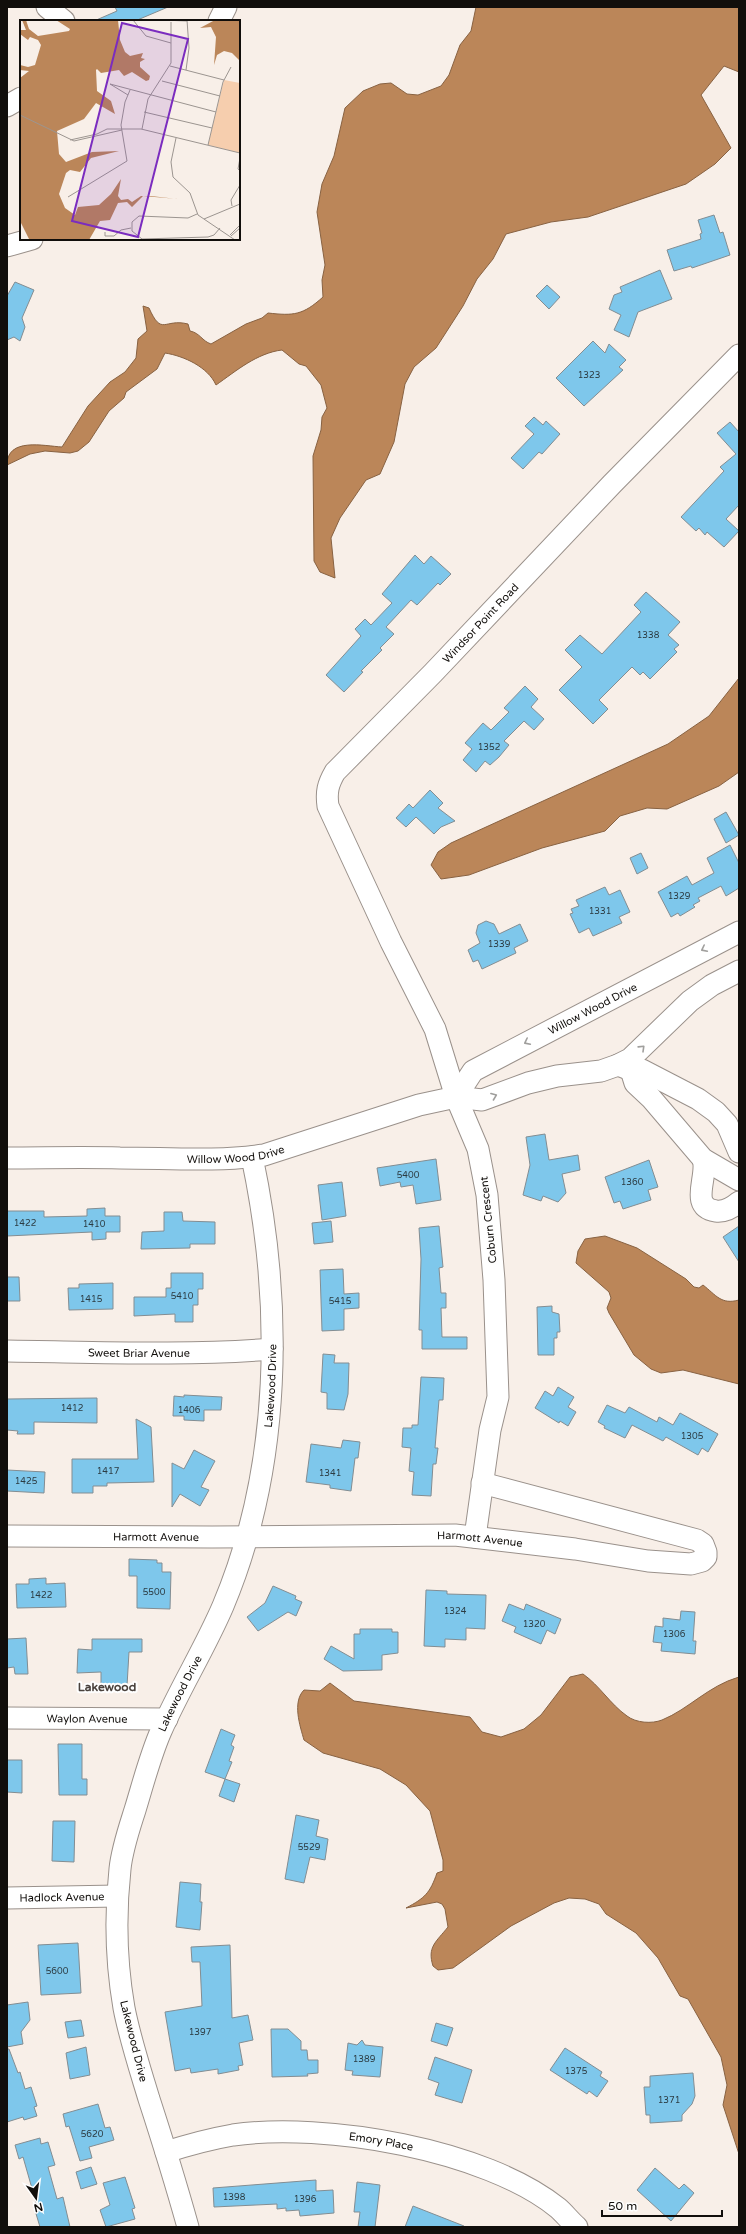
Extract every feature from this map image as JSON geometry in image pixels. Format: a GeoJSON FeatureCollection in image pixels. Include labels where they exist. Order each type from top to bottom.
{"type":"FeatureCollection","features":[{"type":"Feature","properties":{"kind":"street"},"geometry":{"type":"LineString","coordinates":[[47,7],[63,20]]}},
{"type":"Feature","properties":{"kind":"street"},"geometry":{"type":"LineString","coordinates":[[220,20],[226,7]]}},
{"type":"Feature","properties":{"kind":"street"},"geometry":{"type":"LineString","coordinates":[[7,106],[20,99]]}},
{"type":"Feature","properties":{"kind":"street"},"geometry":{"type":"LineString","coordinates":[[7,246],[28,240]]}},
{"type":"Feature","properties":{"kind":"street","name":"Windsor Point Road"},"geometry":{"type":"LineString","coordinates":[[381,922],[328,806],[326,795],[328,783],[335,772],[433,673],[612,484],[739,356]]}},
{"type":"Feature","properties":{"kind":"street","name":"Coburn Crescent"},"geometry":{"type":"LineString","coordinates":[[381,922],[435,1028],[456,1097],[478,1149],[487,1195],[494,1280],[498,1397],[490,1430],[475,1537]]}},
{"type":"Feature","properties":{"kind":"street","name":"Willow Wood Drive"},"geometry":{"type":"LineString","coordinates":[[456,1097],[473,1071],[739,932]]}},
{"type":"Feature","properties":{"kind":"street","name":"Willow Wood Drive"},"geometry":{"type":"LineString","coordinates":[[7,1158],[225,1160],[252,1157],[264,1155],[419,1105],[456,1097],[482,1100],[528,1083],[557,1076],[625,1068],[630,1059],[690,1001],[712,985],[739,971]]}},
{"type":"Feature","properties":{"kind":"street"},"geometry":{"type":"LineString","coordinates":[[625,1068],[642,1070],[698,1099],[733,1124],[739,1152]]}},
{"type":"Feature","properties":{"kind":"street"},"geometry":{"type":"LineString","coordinates":[[625,1068],[635,1083],[651,1098],[703,1159],[706,1166],[705,1175],[700,1189],[700,1197],[706,1206],[714,1210],[724,1211],[739,1202]]}},
{"type":"Feature","properties":{"kind":"street","name":"Lakewood Drive"},"geometry":{"type":"LineString","coordinates":[[188,2227],[132,2043],[124,2009],[116,1933],[117,1896],[120,1865],[125,1842],[158,1739],[222,1607],[247,1536],[266,1444],[273,1310],[269,1255],[261,1200],[252,1157]]}},
{"type":"Feature","properties":{"kind":"street"},"geometry":{"type":"LineString","coordinates":[[703,1159],[739,1180]]}},
{"type":"Feature","properties":{"kind":"street","name":"Sweet Briar Avenue"},"geometry":{"type":"LineString","coordinates":[[7,1351],[199,1352],[272,1348]]}},
{"type":"Feature","properties":{"kind":"street","name":"Harmott Avenue"},"geometry":{"type":"LineString","coordinates":[[7,1536],[455,1535],[575,1549],[648,1561],[691,1564],[702,1561],[706,1557],[703,1544],[697,1540],[482,1483]]}},
{"type":"Feature","properties":{"kind":"street","name":"Waylon Avenue"},"geometry":{"type":"LineString","coordinates":[[7,1718],[167,1719]]}},
{"type":"Feature","properties":{"kind":"street","name":"Hadlock Avenue"},"geometry":{"type":"LineString","coordinates":[[7,1898],[117,1896]]}},
{"type":"Feature","properties":{"kind":"street","name":"Emory Place"},"geometry":{"type":"LineString","coordinates":[[166,2152],[202,2141],[234,2135],[268,2132],[312,2133],[379,2141],[455,2157],[488,2168],[542,2196],[558,2208],[577,2227]]}},
{"type":"Feature","properties":{"kind":"shaded area"},"geometry":{"type":"Polygon","coordinates":[[[476,7],[739,7],[739,72],[724,66],[701,95],[731,148],[715,164],[686,184],[588,217],[551,222],[506,234],[493,259],[477,279],[463,306],[436,348],[414,367],[405,384],[394,442],[380,474],[366,480],[340,518],[331,538],[335,578],[320,572],[314,561],[313,456],[321,430],[322,417],[327,408],[321,385],[306,366],[299,364],[282,350],[255,359],[216,385],[207,373],[195,363],[172,354],[165,353],[157,369],[126,392],[124,398],[109,411],[89,442],[78,451],[70,453],[45,451],[30,454],[7,465],[9,456],[13,450],[20,447],[37,445],[62,447],[88,406],[110,382],[125,372],[136,358],[138,339],[147,331],[143,306],[149,308],[157,322],[164,325],[174,323],[188,324],[190,331],[196,333],[211,344],[246,324],[262,318],[268,313],[298,313],[310,308],[323,297],[322,280],[325,265],[317,212],[322,184],[334,156],[345,108],[363,91],[380,84],[391,83],[407,94],[418,95],[441,86],[449,75],[460,45],[471,31],[476,7]]]}},
{"type":"Feature","properties":{"kind":"shaded area"},"geometry":{"type":"Polygon","coordinates":[[[739,678],[739,772],[719,786],[667,809],[647,808],[620,816],[605,831],[542,848],[469,875],[441,879],[431,865],[438,852],[451,843],[668,744],[709,716],[739,678]]]}},
{"type":"Feature","properties":{"kind":"shaded area"},"geometry":{"type":"Polygon","coordinates":[[[605,1236],[637,1248],[686,1279],[694,1287],[699,1288],[703,1285],[723,1300],[739,1300],[739,1384],[683,1370],[661,1373],[651,1369],[634,1355],[607,1308],[611,1298],[609,1292],[576,1263],[578,1251],[585,1239],[605,1236]]]}},
{"type":"Feature","properties":{"kind":"shaded area"},"geometry":{"type":"Polygon","coordinates":[[[583,1674],[627,1716],[635,1720],[649,1722],[662,1720],[672,1715],[718,1686],[739,1677],[739,2154],[723,2105],[727,2085],[721,2057],[688,1999],[680,1996],[658,1958],[636,1933],[606,1914],[599,1904],[585,1899],[569,1898],[554,1903],[511,1926],[453,1968],[438,1970],[433,1966],[431,1954],[436,1941],[448,1927],[445,1909],[442,1904],[437,1902],[406,1908],[426,1894],[432,1886],[437,1873],[443,1871],[443,1860],[430,1811],[406,1785],[380,1769],[323,1753],[304,1740],[298,1714],[298,1701],[304,1690],[320,1691],[330,1683],[354,1701],[470,1717],[482,1732],[501,1737],[524,1729],[541,1715],[570,1677],[583,1674]]]}},
{"type":"Feature","properties":{"kind":"building"},"geometry":{"type":"Polygon","coordinates":[[[115,7],[168,7],[137,20],[96,20],[117,11],[115,7]]]}},
{"type":"Feature","properties":{"kind":"building"},"geometry":{"type":"Polygon","coordinates":[[[714,215],[720,233],[723,232],[730,255],[692,268],[691,266],[674,271],[667,250],[701,239],[700,234],[702,233],[698,220],[714,215]]]}},
{"type":"Feature","properties":{"kind":"building"},"geometry":{"type":"Polygon","coordinates":[[[660,270],[672,299],[638,312],[629,337],[614,330],[621,315],[609,309],[614,295],[622,292],[620,287],[660,270]]]}},
{"type":"Feature","properties":{"kind":"building"},"geometry":{"type":"Polygon","coordinates":[[[15,282],[34,290],[22,318],[25,327],[20,341],[14,337],[7,340],[7,296],[15,282]]]}},
{"type":"Feature","properties":{"kind":"building"},"geometry":{"type":"Polygon","coordinates":[[[547,285],[560,297],[549,309],[536,296],[547,285]]]}},
{"type":"Feature","properties":{"kind":"building"},"geometry":{"type":"Polygon","coordinates":[[[593,341],[605,353],[609,344],[626,360],[619,367],[623,370],[584,406],[556,378],[593,341]]]}},
{"type":"Feature","properties":{"kind":"building"},"geometry":{"type":"Polygon","coordinates":[[[534,417],[543,425],[546,421],[560,434],[542,454],[539,452],[523,469],[511,458],[534,434],[525,426],[534,417]]]}},
{"type":"Feature","properties":{"kind":"building"},"geometry":{"type":"Polygon","coordinates":[[[730,422],[739,432],[739,505],[726,519],[739,531],[724,547],[707,532],[705,535],[699,528],[696,531],[681,517],[724,471],[720,467],[736,454],[717,433],[730,422]]]}},
{"type":"Feature","properties":{"kind":"building"},"geometry":{"type":"Polygon","coordinates":[[[415,555],[424,564],[431,556],[451,574],[440,585],[438,583],[417,605],[411,600],[386,627],[394,634],[380,648],[382,650],[361,671],[363,672],[344,692],[326,675],[361,636],[355,629],[365,619],[371,625],[392,603],[382,594],[415,555]]]}},
{"type":"Feature","properties":{"kind":"building"},"geometry":{"type":"Polygon","coordinates":[[[646,592],[680,622],[668,635],[679,645],[674,649],[677,652],[650,679],[643,672],[640,675],[632,667],[599,700],[608,709],[593,724],[559,690],[582,667],[565,650],[580,635],[602,654],[641,612],[634,605],[646,592]]]}},
{"type":"Feature","properties":{"kind":"building"},"geometry":{"type":"Polygon","coordinates":[[[525,686],[538,699],[531,707],[544,719],[534,730],[524,721],[504,741],[509,745],[499,757],[490,765],[485,761],[476,772],[463,760],[472,749],[465,743],[483,723],[491,730],[509,712],[504,708],[525,686]]]}},
{"type":"Feature","properties":{"kind":"building"},"geometry":{"type":"Polygon","coordinates":[[[430,790],[443,803],[438,808],[455,821],[441,827],[434,834],[416,817],[406,827],[396,818],[409,804],[413,808],[430,790]]]}},
{"type":"Feature","properties":{"kind":"building"},"geometry":{"type":"Polygon","coordinates":[[[726,812],[739,835],[726,843],[714,819],[726,812]]]}},
{"type":"Feature","properties":{"kind":"building"},"geometry":{"type":"Polygon","coordinates":[[[730,845],[739,863],[739,888],[726,896],[721,886],[698,898],[700,901],[693,905],[695,907],[680,916],[678,913],[671,917],[658,892],[687,876],[692,885],[714,873],[707,858],[730,845]]]}},
{"type":"Feature","properties":{"kind":"building"},"geometry":{"type":"Polygon","coordinates":[[[641,853],[648,868],[637,874],[630,858],[641,853]]]}},
{"type":"Feature","properties":{"kind":"building"},"geometry":{"type":"Polygon","coordinates":[[[605,887],[609,895],[620,890],[630,912],[619,917],[622,923],[593,936],[589,928],[579,933],[570,914],[573,913],[571,909],[579,906],[576,900],[605,887]]]}},
{"type":"Feature","properties":{"kind":"building"},"geometry":{"type":"Polygon","coordinates":[[[486,921],[494,924],[499,934],[520,924],[528,941],[514,948],[516,953],[482,969],[478,960],[473,962],[468,950],[480,943],[476,933],[478,925],[486,921]]]}},
{"type":"Feature","properties":{"kind":"building"},"geometry":{"type":"Polygon","coordinates":[[[545,1134],[549,1160],[578,1155],[580,1170],[562,1174],[566,1193],[558,1202],[543,1196],[541,1201],[523,1195],[530,1165],[526,1137],[545,1134]]]}},
{"type":"Feature","properties":{"kind":"building"},"geometry":{"type":"Polygon","coordinates":[[[436,1159],[441,1200],[416,1204],[413,1185],[401,1187],[400,1182],[380,1186],[377,1168],[436,1159]]]}},
{"type":"Feature","properties":{"kind":"building"},"geometry":{"type":"Polygon","coordinates":[[[649,1160],[658,1187],[648,1190],[651,1200],[623,1209],[620,1201],[614,1203],[605,1177],[649,1160]]]}},
{"type":"Feature","properties":{"kind":"building"},"geometry":{"type":"Polygon","coordinates":[[[342,1182],[346,1216],[322,1220],[318,1185],[342,1182]]]}},
{"type":"Feature","properties":{"kind":"building"},"geometry":{"type":"Polygon","coordinates":[[[105,1208],[105,1216],[120,1216],[120,1232],[106,1232],[106,1239],[92,1240],[92,1232],[7,1236],[7,1211],[44,1211],[44,1217],[87,1216],[87,1209],[105,1208]]]}},
{"type":"Feature","properties":{"kind":"building"},"geometry":{"type":"Polygon","coordinates":[[[164,1212],[182,1212],[183,1221],[215,1222],[215,1244],[190,1244],[190,1248],[141,1249],[142,1232],[164,1231],[164,1212]]]}},
{"type":"Feature","properties":{"kind":"building"},"geometry":{"type":"Polygon","coordinates":[[[331,1221],[333,1242],[314,1244],[312,1223],[331,1221]]]}},
{"type":"Feature","properties":{"kind":"building"},"geometry":{"type":"Polygon","coordinates":[[[439,1226],[443,1267],[439,1268],[441,1293],[446,1293],[446,1308],[441,1308],[442,1337],[467,1337],[467,1349],[422,1349],[422,1330],[419,1330],[421,1259],[419,1228],[439,1226]]]}},
{"type":"Feature","properties":{"kind":"building"},"geometry":{"type":"Polygon","coordinates":[[[739,1226],[739,1262],[723,1237],[739,1226]]]}},
{"type":"Feature","properties":{"kind":"building"},"geometry":{"type":"Polygon","coordinates":[[[343,1269],[344,1294],[359,1293],[359,1308],[344,1309],[344,1330],[322,1331],[320,1270],[343,1269]]]}},
{"type":"Feature","properties":{"kind":"building"},"geometry":{"type":"Polygon","coordinates":[[[171,1273],[203,1273],[203,1289],[198,1289],[198,1305],[193,1305],[193,1322],[175,1322],[175,1314],[134,1316],[134,1297],[166,1297],[166,1288],[171,1288],[171,1273]]]}},
{"type":"Feature","properties":{"kind":"building"},"geometry":{"type":"Polygon","coordinates":[[[7,1277],[19,1277],[20,1301],[7,1301],[7,1277]]]}},
{"type":"Feature","properties":{"kind":"building"},"geometry":{"type":"Polygon","coordinates":[[[113,1283],[113,1309],[69,1310],[68,1288],[79,1288],[79,1284],[113,1283]]]}},
{"type":"Feature","properties":{"kind":"building"},"geometry":{"type":"Polygon","coordinates":[[[552,1306],[552,1312],[559,1314],[560,1332],[557,1332],[557,1338],[554,1338],[554,1355],[538,1355],[537,1307],[552,1306]]]}},
{"type":"Feature","properties":{"kind":"building"},"geometry":{"type":"Polygon","coordinates":[[[323,1354],[335,1355],[334,1363],[349,1363],[348,1394],[344,1410],[327,1409],[327,1393],[321,1392],[323,1354]]]}},
{"type":"Feature","properties":{"kind":"building"},"geometry":{"type":"Polygon","coordinates":[[[421,1377],[444,1378],[443,1400],[439,1400],[435,1448],[438,1448],[436,1464],[433,1464],[431,1496],[412,1495],[414,1472],[409,1471],[411,1448],[402,1447],[403,1428],[412,1428],[412,1425],[418,1425],[421,1377]]]}},
{"type":"Feature","properties":{"kind":"building"},"geometry":{"type":"Polygon","coordinates":[[[558,1387],[574,1397],[568,1407],[576,1412],[568,1426],[560,1421],[559,1423],[535,1408],[545,1391],[553,1396],[558,1387]]]}},
{"type":"Feature","properties":{"kind":"building"},"geometry":{"type":"Polygon","coordinates":[[[184,1395],[222,1397],[221,1410],[204,1410],[204,1421],[184,1420],[184,1416],[173,1416],[174,1396],[184,1397],[184,1395]]]}},
{"type":"Feature","properties":{"kind":"building"},"geometry":{"type":"Polygon","coordinates":[[[97,1398],[97,1423],[34,1422],[34,1434],[17,1434],[18,1431],[7,1430],[7,1399],[97,1398]]]}},
{"type":"Feature","properties":{"kind":"building"},"geometry":{"type":"Polygon","coordinates":[[[607,1405],[625,1413],[629,1407],[657,1422],[659,1417],[673,1425],[680,1413],[718,1434],[708,1452],[702,1448],[698,1455],[666,1437],[663,1441],[632,1425],[625,1438],[604,1428],[605,1426],[598,1422],[607,1405]]]}},
{"type":"Feature","properties":{"kind":"building"},"geometry":{"type":"Polygon","coordinates":[[[136,1419],[151,1427],[154,1482],[107,1483],[107,1486],[93,1486],[93,1493],[72,1493],[72,1459],[138,1459],[136,1419]]]}},
{"type":"Feature","properties":{"kind":"building"},"geometry":{"type":"Polygon","coordinates":[[[343,1440],[360,1442],[358,1458],[355,1458],[351,1491],[330,1488],[330,1485],[306,1482],[311,1444],[341,1448],[343,1440]]]}},
{"type":"Feature","properties":{"kind":"building"},"geometry":{"type":"Polygon","coordinates":[[[194,1450],[215,1461],[201,1487],[209,1490],[200,1506],[180,1494],[172,1507],[172,1463],[184,1469],[194,1450]]]}},
{"type":"Feature","properties":{"kind":"building"},"geometry":{"type":"Polygon","coordinates":[[[7,1470],[45,1472],[44,1493],[7,1491],[7,1470]]]}},
{"type":"Feature","properties":{"kind":"building"},"geometry":{"type":"Polygon","coordinates":[[[129,1559],[157,1560],[157,1563],[162,1563],[162,1572],[171,1572],[170,1609],[137,1608],[137,1576],[129,1576],[129,1559]]]}},
{"type":"Feature","properties":{"kind":"building"},"geometry":{"type":"Polygon","coordinates":[[[46,1578],[46,1584],[65,1583],[66,1607],[17,1608],[16,1584],[29,1584],[29,1579],[46,1578]]]}},
{"type":"Feature","properties":{"kind":"building"},"geometry":{"type":"Polygon","coordinates":[[[273,1586],[296,1596],[295,1599],[302,1602],[296,1616],[288,1612],[258,1631],[247,1617],[265,1603],[273,1586]]]}},
{"type":"Feature","properties":{"kind":"building"},"geometry":{"type":"Polygon","coordinates":[[[426,1590],[447,1591],[447,1594],[486,1595],[485,1629],[466,1628],[466,1640],[445,1639],[445,1647],[424,1646],[426,1590]]]}},
{"type":"Feature","properties":{"kind":"building"},"geometry":{"type":"Polygon","coordinates":[[[509,1604],[524,1610],[526,1604],[561,1619],[555,1634],[547,1630],[541,1644],[514,1632],[516,1627],[502,1621],[509,1604]]]}},
{"type":"Feature","properties":{"kind":"building"},"geometry":{"type":"Polygon","coordinates":[[[681,1611],[695,1612],[693,1641],[696,1641],[695,1654],[661,1651],[662,1643],[653,1642],[655,1626],[663,1627],[663,1618],[680,1620],[681,1611]]]}},
{"type":"Feature","properties":{"kind":"building"},"geometry":{"type":"Polygon","coordinates":[[[360,1629],[392,1629],[392,1632],[398,1632],[398,1653],[382,1655],[382,1670],[343,1671],[324,1659],[331,1646],[354,1659],[354,1634],[360,1634],[360,1629]]]}},
{"type":"Feature","properties":{"kind":"building"},"geometry":{"type":"Polygon","coordinates":[[[26,1638],[28,1674],[15,1674],[14,1667],[7,1668],[7,1639],[26,1638]]]}},
{"type":"Feature","properties":{"kind":"building"},"geometry":{"type":"Polygon","coordinates":[[[92,1639],[142,1639],[142,1652],[129,1652],[127,1686],[101,1685],[101,1672],[77,1673],[78,1649],[92,1650],[92,1639]]]}},
{"type":"Feature","properties":{"kind":"building"},"geometry":{"type":"Polygon","coordinates":[[[221,1729],[235,1735],[231,1745],[234,1747],[229,1761],[232,1762],[225,1779],[205,1772],[221,1729]]]}},
{"type":"Feature","properties":{"kind":"building"},"geometry":{"type":"Polygon","coordinates":[[[58,1744],[82,1744],[82,1779],[87,1779],[87,1795],[59,1795],[58,1744]]]}},
{"type":"Feature","properties":{"kind":"building"},"geometry":{"type":"Polygon","coordinates":[[[7,1760],[22,1760],[22,1793],[7,1792],[7,1760]]]}},
{"type":"Feature","properties":{"kind":"building"},"geometry":{"type":"Polygon","coordinates":[[[225,1779],[240,1784],[234,1802],[219,1796],[225,1779]]]}},
{"type":"Feature","properties":{"kind":"building"},"geometry":{"type":"Polygon","coordinates":[[[296,1815],[319,1820],[316,1836],[328,1839],[325,1860],[310,1857],[304,1883],[285,1879],[296,1815]]]}},
{"type":"Feature","properties":{"kind":"building"},"geometry":{"type":"Polygon","coordinates":[[[53,1821],[75,1821],[74,1862],[52,1861],[53,1821]]]}},
{"type":"Feature","properties":{"kind":"building"},"geometry":{"type":"Polygon","coordinates":[[[180,1882],[201,1884],[200,1902],[202,1902],[200,1930],[176,1927],[180,1882]]]}},
{"type":"Feature","properties":{"kind":"building"},"geometry":{"type":"Polygon","coordinates":[[[78,1943],[81,1993],[41,1995],[38,1945],[78,1943]]]}},
{"type":"Feature","properties":{"kind":"building"},"geometry":{"type":"Polygon","coordinates":[[[230,1945],[232,2018],[248,2015],[253,2040],[239,2043],[243,2065],[238,2066],[239,2070],[218,2074],[218,2069],[191,2073],[190,2068],[175,2071],[165,2012],[202,2006],[200,1962],[192,1962],[191,1947],[230,1945]]]}},
{"type":"Feature","properties":{"kind":"building"},"geometry":{"type":"Polygon","coordinates":[[[28,2002],[30,2020],[21,2032],[23,2044],[7,2047],[7,2005],[28,2002]]]}},
{"type":"Feature","properties":{"kind":"building"},"geometry":{"type":"Polygon","coordinates":[[[81,2020],[84,2036],[68,2038],[65,2022],[81,2020]]]}},
{"type":"Feature","properties":{"kind":"building"},"geometry":{"type":"Polygon","coordinates":[[[436,2023],[453,2028],[447,2046],[431,2041],[436,2023]]]}},
{"type":"Feature","properties":{"kind":"building"},"geometry":{"type":"Polygon","coordinates":[[[271,2029],[288,2029],[301,2041],[301,2050],[307,2050],[308,2060],[318,2060],[318,2073],[307,2074],[308,2076],[272,2077],[271,2029]]]}},
{"type":"Feature","properties":{"kind":"building"},"geometry":{"type":"Polygon","coordinates":[[[362,2040],[365,2045],[383,2047],[380,2077],[352,2075],[353,2071],[345,2070],[348,2043],[357,2045],[362,2040]]]}},
{"type":"Feature","properties":{"kind":"building"},"geometry":{"type":"Polygon","coordinates":[[[86,2047],[90,2075],[70,2079],[66,2053],[86,2047]]]}},
{"type":"Feature","properties":{"kind":"building"},"geometry":{"type":"Polygon","coordinates":[[[565,2048],[602,2072],[600,2076],[608,2081],[597,2097],[589,2091],[587,2094],[550,2070],[565,2048]]]}},
{"type":"Feature","properties":{"kind":"building"},"geometry":{"type":"Polygon","coordinates":[[[7,2049],[9,2049],[18,2073],[20,2072],[25,2089],[31,2087],[37,2106],[34,2107],[37,2116],[24,2120],[23,2117],[7,2122],[7,2049]]]}},
{"type":"Feature","properties":{"kind":"building"},"geometry":{"type":"Polygon","coordinates":[[[435,2057],[472,2070],[462,2103],[435,2095],[439,2083],[428,2079],[435,2057]]]}},
{"type":"Feature","properties":{"kind":"building"},"geometry":{"type":"Polygon","coordinates":[[[693,2073],[695,2096],[692,2104],[682,2115],[682,2121],[650,2123],[650,2115],[646,2115],[644,2087],[650,2087],[650,2076],[693,2073]]]}},
{"type":"Feature","properties":{"kind":"building"},"geometry":{"type":"Polygon","coordinates":[[[98,2104],[105,2128],[110,2127],[114,2140],[89,2147],[92,2158],[80,2161],[69,2126],[66,2127],[63,2114],[98,2104]]]}},
{"type":"Feature","properties":{"kind":"building"},"geometry":{"type":"Polygon","coordinates":[[[40,2138],[41,2144],[48,2142],[55,2165],[48,2167],[57,2199],[63,2197],[70,2227],[40,2227],[34,2207],[37,2206],[23,2157],[19,2159],[15,2145],[40,2138]]]}},
{"type":"Feature","properties":{"kind":"building"},"geometry":{"type":"Polygon","coordinates":[[[91,2167],[97,2184],[81,2189],[76,2172],[91,2167]]]}},
{"type":"Feature","properties":{"kind":"building"},"geometry":{"type":"Polygon","coordinates":[[[655,2168],[679,2189],[684,2184],[694,2193],[671,2221],[637,2190],[655,2168]]]}},
{"type":"Feature","properties":{"kind":"building"},"geometry":{"type":"Polygon","coordinates":[[[125,2177],[135,2208],[132,2209],[135,2219],[106,2227],[100,2210],[110,2205],[103,2183],[125,2177]]]}},
{"type":"Feature","properties":{"kind":"building"},"geometry":{"type":"Polygon","coordinates":[[[316,2180],[316,2191],[333,2190],[334,2213],[300,2216],[299,2210],[286,2211],[286,2208],[277,2209],[277,2204],[214,2207],[213,2188],[316,2180]]]}},
{"type":"Feature","properties":{"kind":"building"},"geometry":{"type":"Polygon","coordinates":[[[357,2182],[380,2185],[375,2227],[358,2227],[360,2212],[354,2212],[357,2182]]]}},
{"type":"Feature","properties":{"kind":"building"},"geometry":{"type":"Polygon","coordinates":[[[413,2206],[464,2226],[464,2227],[405,2227],[413,2206]]]}},
{"type":"Feature","properties":{"kind":"district","name":"Lakewood"},"geometry":{"type":"Point","coordinates":[107,1687]}}]}
